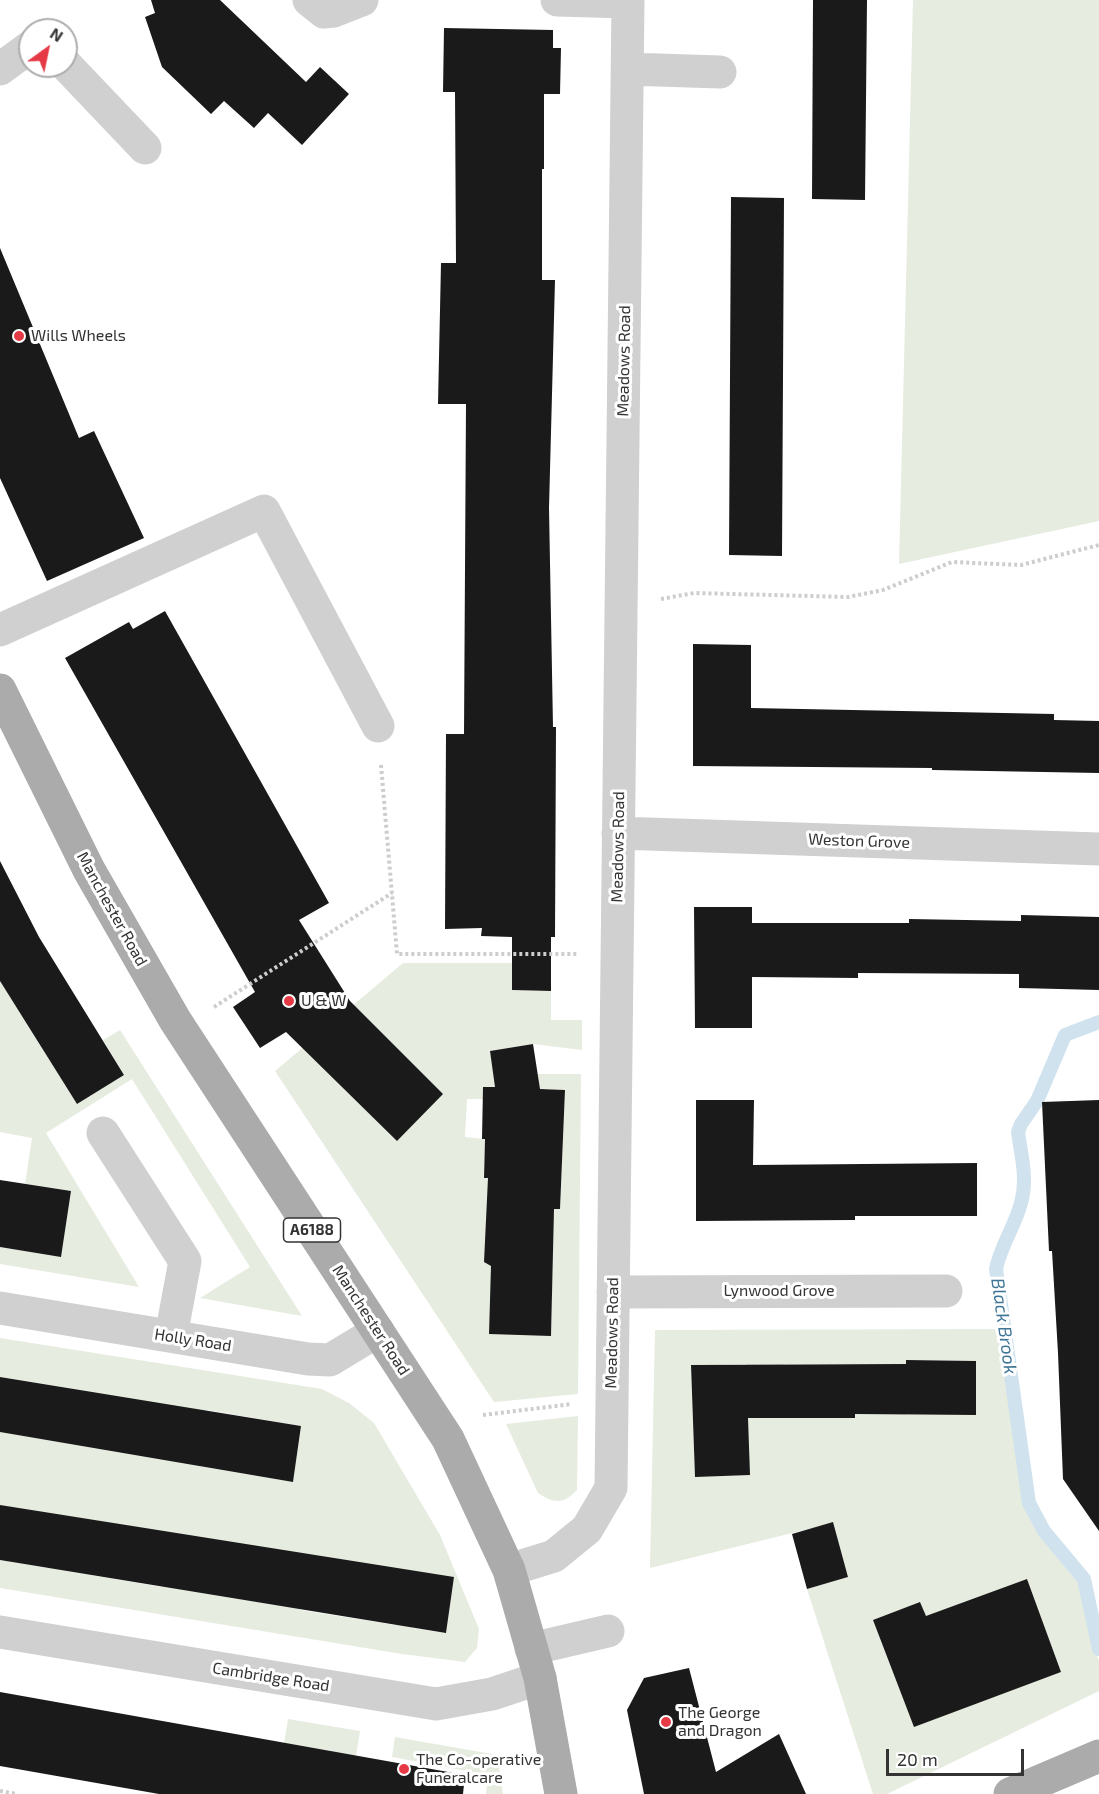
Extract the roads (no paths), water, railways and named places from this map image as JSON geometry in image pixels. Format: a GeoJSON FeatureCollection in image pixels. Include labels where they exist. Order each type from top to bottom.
{"type":"FeatureCollection","features":[{"type":"Feature","properties":{"kind":"main road","name":"Manchester Road"},"geometry":{"type":"LineString","coordinates":[[0,690],[89,870],[176,1020],[448,1439],[509,1570],[536,1663],[561,1794]]}},
{"type":"Feature","properties":{"kind":"main road"},"geometry":{"type":"LineString","coordinates":[[1010,1794],[1099,1756]]}},
{"type":"Feature","properties":{"kind":"street"},"geometry":{"type":"LineString","coordinates":[[309,0],[324,12],[362,0]]}},
{"type":"Feature","properties":{"kind":"street"},"geometry":{"type":"LineString","coordinates":[[557,0],[628,1]]}},
{"type":"Feature","properties":{"kind":"street","name":"Meadows Road"},"geometry":{"type":"LineString","coordinates":[[509,1570],[554,1557],[587,1529],[610,1488],[628,1]]}},
{"type":"Feature","properties":{"kind":"street"},"geometry":{"type":"LineString","coordinates":[[0,69],[18,56]]}},
{"type":"Feature","properties":{"kind":"street"},"geometry":{"type":"LineString","coordinates":[[628,69],[720,72]]}},
{"type":"Feature","properties":{"kind":"street"},"geometry":{"type":"LineString","coordinates":[[78,78],[145,148]]}},
{"type":"Feature","properties":{"kind":"street"},"geometry":{"type":"LineString","coordinates":[[0,630],[264,512],[378,726]]}},
{"type":"Feature","properties":{"kind":"street","name":"Weston Grove"},"geometry":{"type":"LineString","coordinates":[[618,833],[1099,849]]}},
{"type":"Feature","properties":{"kind":"street"},"geometry":{"type":"LineString","coordinates":[[103,1133],[185,1261],[171,1336]]}},
{"type":"Feature","properties":{"kind":"street","name":"Lynwood Grove"},"geometry":{"type":"LineString","coordinates":[[613,1292],[946,1291]]}},
{"type":"Feature","properties":{"kind":"street","name":"Holly Road"},"geometry":{"type":"LineString","coordinates":[[0,1308],[308,1359],[330,1360],[378,1331]]}},
{"type":"Feature","properties":{"kind":"street","name":"Cambridge Road"},"geometry":{"type":"LineString","coordinates":[[0,1632],[436,1704],[492,1694],[536,1663],[608,1631]]}},
{"type":"Feature","properties":{"kind":"waterway","name":"Black Brook"},"geometry":{"type":"LineString","coordinates":[[1099,1022],[1065,1035],[1037,1101],[1021,1124],[1018,1132],[1023,1167],[1023,1194],[996,1269],[1029,1503],[1044,1531],[1084,1579],[1099,1649]]}},
{"type":"Feature","properties":{"kind":"place","name":"Wills Wheels"},"geometry":{"type":"Point","coordinates":[19,336]}},
{"type":"Feature","properties":{"kind":"place","name":"U & W"},"geometry":{"type":"Point","coordinates":[289,1001]}},
{"type":"Feature","properties":{"kind":"place","name":"The George and Dragon"},"geometry":{"type":"Point","coordinates":[666,1722]}},
{"type":"Feature","properties":{"kind":"place","name":"The Co-operative Funeralcare"},"geometry":{"type":"Point","coordinates":[404,1769]}}]}
